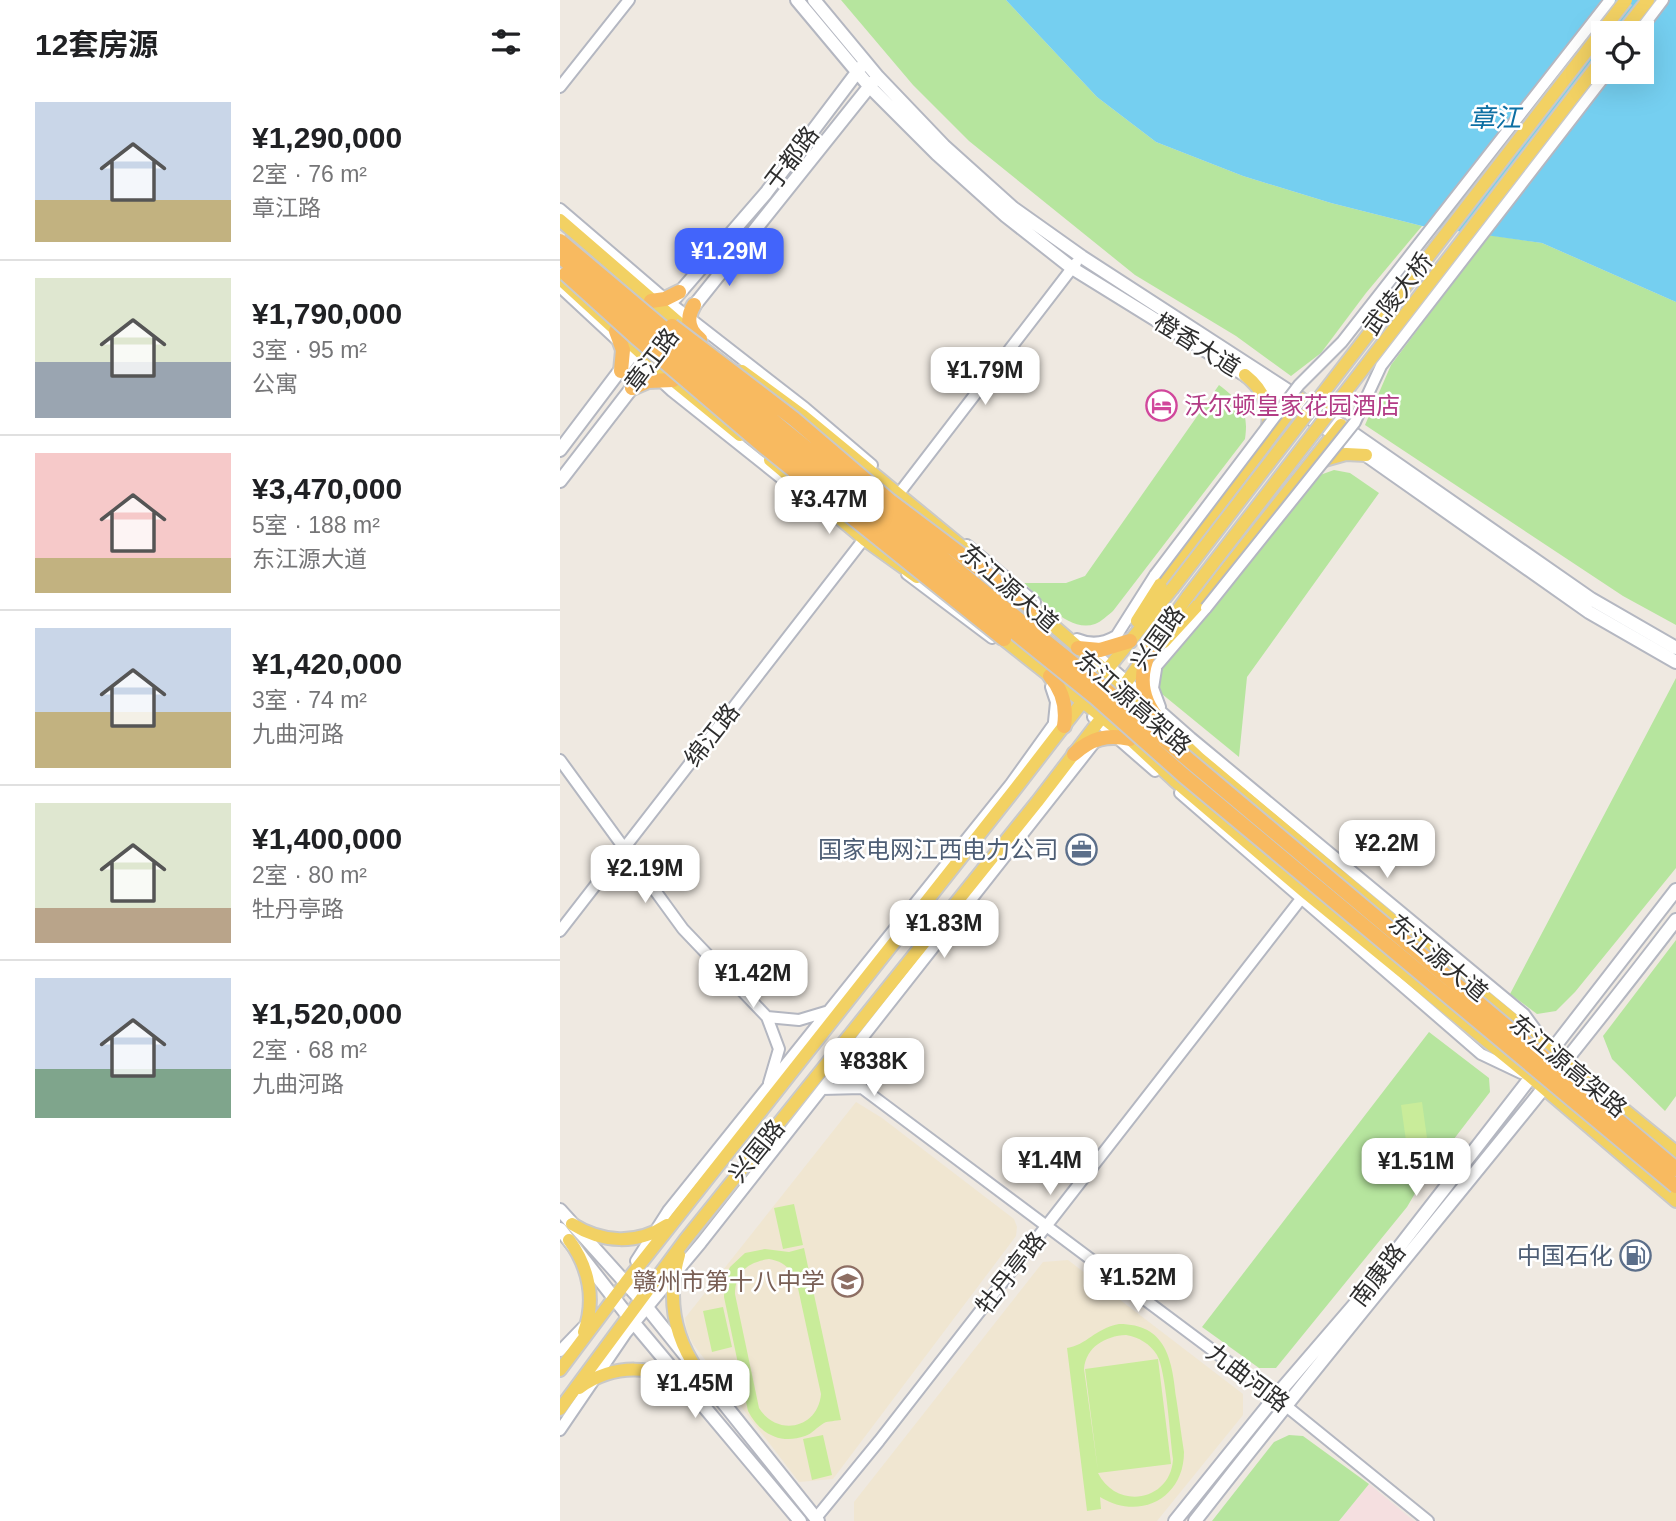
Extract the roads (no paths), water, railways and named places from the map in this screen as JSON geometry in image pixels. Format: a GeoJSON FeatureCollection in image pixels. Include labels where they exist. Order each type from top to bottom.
{"type":"FeatureCollection","features":[{"type":"Feature","properties":{"kind":"highway"},"geometry":{"type":"LineString","coordinates":[[560,231],[658,315],[794,419],[890,501],[1032,608]]}},
{"type":"Feature","properties":{"kind":"highway","name":"东江源高架路"},"geometry":{"type":"LineString","coordinates":[[560,242],[753,404],[1103,688],[1676,1169]]}},
{"type":"Feature","properties":{"kind":"highway","name":"东江源高架路"},"geometry":{"type":"LineString","coordinates":[[560,256],[772,437],[1096,697],[1183,775],[1676,1186]]}},
{"type":"Feature","properties":{"kind":"highway"},"geometry":{"type":"LineString","coordinates":[[560,268],[761,444],[1004,639]]}},
{"type":"Feature","properties":{"kind":"highway"},"geometry":{"type":"LineString","coordinates":[[621,371],[624,344]]}},
{"type":"Feature","properties":{"kind":"highway"},"geometry":{"type":"LineString","coordinates":[[632,388],[666,381]]}},
{"type":"Feature","properties":{"kind":"highway"},"geometry":{"type":"LineString","coordinates":[[1098,656],[1124,640]]}},
{"type":"Feature","properties":{"kind":"highway"},"geometry":{"type":"LineString","coordinates":[[1152,658],[1133,687],[1162,718]]}},
{"type":"Feature","properties":{"kind":"highway"},"geometry":{"type":"LineString","coordinates":[[1048,677],[1072,700],[1058,726]]}},
{"type":"Feature","properties":{"kind":"highway"},"geometry":{"type":"LineString","coordinates":[[1080,754],[1085,744],[1112,732]]}},
{"type":"Feature","properties":{"kind":"main road","name":"橙香大道"},"geometry":{"type":"LineString","coordinates":[[797,0],[862,66]]}},
{"type":"Feature","properties":{"kind":"main road","name":"橙香大道"},"geometry":{"type":"LineString","coordinates":[[814,0],[873,81],[967,181],[1006,216],[1072,268],[1245,375],[1296,403]]}},
{"type":"Feature","properties":{"kind":"main road","name":"武陵大桥"},"geometry":{"type":"LineString","coordinates":[[1172,589],[1626,0]]}},
{"type":"Feature","properties":{"kind":"main road"},"geometry":{"type":"LineString","coordinates":[[1631,21],[1648,0]]}},
{"type":"Feature","properties":{"kind":"main road","name":"于都路"},"geometry":{"type":"LineString","coordinates":[[624,344],[766,192],[862,66]]}},
{"type":"Feature","properties":{"kind":"main road","name":"武陵大桥"},"geometry":{"type":"LineString","coordinates":[[1188,596],[1591,74]]}},
{"type":"Feature","properties":{"kind":"main road","name":"橙香大道"},"geometry":{"type":"LineString","coordinates":[[873,81],[1013,208],[1082,257],[1591,599],[1676,648]]}},
{"type":"Feature","properties":{"kind":"main road","name":"章江路"},"geometry":{"type":"LineString","coordinates":[[560,481],[649,366],[691,322],[873,81]]}},
{"type":"Feature","properties":{"kind":"main road","name":"东江源大道"},"geometry":{"type":"LineString","coordinates":[[560,220],[665,300],[899,492],[1032,608],[1098,656],[1133,687]]}},
{"type":"Feature","properties":{"kind":"main road","name":"东江源大道"},"geometry":{"type":"LineString","coordinates":[[560,279],[624,344],[666,381],[863,541],[1004,639],[1048,677]]}},
{"type":"Feature","properties":{"kind":"main road"},"geometry":{"type":"LineString","coordinates":[[560,450],[621,371]]}},
{"type":"Feature","properties":{"kind":"main road"},"geometry":{"type":"LineString","coordinates":[[1245,375],[1258,388],[1267,404],[1269,422],[1262,447]]}},
{"type":"Feature","properties":{"kind":"main road"},"geometry":{"type":"LineString","coordinates":[[1124,640],[1163,580],[1296,403]]}},
{"type":"Feature","properties":{"kind":"main road","name":"橙香大道"},"geometry":{"type":"LineString","coordinates":[[1337,430],[1366,455],[1590,612],[1676,662]]}},
{"type":"Feature","properties":{"kind":"main road"},"geometry":{"type":"LineString","coordinates":[[1152,658],[1197,606],[1337,430]]}},
{"type":"Feature","properties":{"kind":"main road"},"geometry":{"type":"LineString","coordinates":[[1301,475],[1327,458],[1346,454],[1366,455]]}},
{"type":"Feature","properties":{"kind":"main road","name":"兴国路"},"geometry":{"type":"LineString","coordinates":[[1124,640],[1172,589]]}},
{"type":"Feature","properties":{"kind":"main road","name":"兴国路"},"geometry":{"type":"LineString","coordinates":[[1152,658],[1188,596]]}},
{"type":"Feature","properties":{"kind":"main road","name":"兴国路"},"geometry":{"type":"LineString","coordinates":[[1072,700],[1098,656]]}},
{"type":"Feature","properties":{"kind":"main road","name":"兴国路"},"geometry":{"type":"LineString","coordinates":[[1112,732],[1133,687]]}},
{"type":"Feature","properties":{"kind":"main road","name":"东江源大道"},"geometry":{"type":"LineString","coordinates":[[1072,700],[1176,782],[1304,896],[1531,1077],[1676,1201]]}},
{"type":"Feature","properties":{"kind":"main road","name":"东江源大道"},"geometry":{"type":"LineString","coordinates":[[1162,718],[1219,775],[1676,1152]]}},
{"type":"Feature","properties":{"kind":"main road","name":"兴国路"},"geometry":{"type":"LineString","coordinates":[[560,1370],[565,1354],[678,1216],[1058,726]]}},
{"type":"Feature","properties":{"kind":"main road","name":"兴国路"},"geometry":{"type":"LineString","coordinates":[[560,1409],[644,1303],[685,1240],[1080,754]]}},
{"type":"Feature","properties":{"kind":"main road","name":"南康路"},"geometry":{"type":"LineString","coordinates":[[1195,1521],[1280,1402],[1676,890]]}},
{"type":"Feature","properties":{"kind":"main road","name":"南康路"},"geometry":{"type":"LineString","coordinates":[[1175,1521],[1280,1402],[1544,1089],[1676,920]]}},
{"type":"Feature","properties":{"kind":"main road"},"geometry":{"type":"LineString","coordinates":[[560,1210],[569,1240],[582,1259],[589,1281],[590,1304],[582,1337],[565,1354]]}},
{"type":"Feature","properties":{"kind":"main road"},"geometry":{"type":"LineString","coordinates":[[566,1227],[610,1239],[631,1239],[655,1232],[678,1216]]}},
{"type":"Feature","properties":{"kind":"main road"},"geometry":{"type":"LineString","coordinates":[[566,1227],[644,1303],[817,1520]]}},
{"type":"Feature","properties":{"kind":"main road"},"geometry":{"type":"LineString","coordinates":[[569,1240],[631,1319],[800,1521]]}},
{"type":"Feature","properties":{"kind":"main road"},"geometry":{"type":"LineString","coordinates":[[685,1240],[674,1277],[673,1305],[677,1330],[685,1351],[698,1371]]}},
{"type":"Feature","properties":{"kind":"main road"},"geometry":{"type":"LineString","coordinates":[[571,1395],[596,1378],[628,1369],[650,1370],[671,1377],[690,1388]]}},
{"type":"Feature","properties":{"kind":"street"},"geometry":{"type":"LineString","coordinates":[[560,87],[629,0]]}},
{"type":"Feature","properties":{"kind":"street"},"geometry":{"type":"LineString","coordinates":[[1098,656],[1089,643],[1124,640],[1155,575],[1299,385],[1342,342],[1609,0]]}},
{"type":"Feature","properties":{"kind":"street"},"geometry":{"type":"LineString","coordinates":[[1647,21],[1663,0]]}},
{"type":"Feature","properties":{"kind":"street"},"geometry":{"type":"LineString","coordinates":[[1162,718],[1153,688],[1152,658],[1206,608],[1355,422],[1381,366],[1599,84]]}},
{"type":"Feature","properties":{"kind":"street"},"geometry":{"type":"LineString","coordinates":[[560,209],[665,300]]}},
{"type":"Feature","properties":{"kind":"street","name":"绵江路"},"geometry":{"type":"LineString","coordinates":[[560,931],[1082,257]]}},
{"type":"Feature","properties":{"kind":"street"},"geometry":{"type":"LineString","coordinates":[[560,287],[624,344]]}},
{"type":"Feature","properties":{"kind":"street"},"geometry":{"type":"LineString","coordinates":[[899,492],[1098,656]]}},
{"type":"Feature","properties":{"kind":"street"},"geometry":{"type":"LineString","coordinates":[[624,1281],[668,1211],[1058,726],[1056,702],[1048,677],[863,541]]}},
{"type":"Feature","properties":{"kind":"street"},"geometry":{"type":"LineString","coordinates":[[644,1303],[674,1277],[851,1053],[1080,754],[1107,741],[1119,742],[1112,732]]}},
{"type":"Feature","properties":{"kind":"street"},"geometry":{"type":"LineString","coordinates":[[560,760],[622,848],[700,950],[767,1017],[779,1049],[768,1087]]}},
{"type":"Feature","properties":{"kind":"street","name":"牡丹亭路"},"geometry":{"type":"LineString","coordinates":[[817,1520],[1304,896]]}},
{"type":"Feature","properties":{"kind":"street"},"geometry":{"type":"LineString","coordinates":[[767,1017],[799,1020],[830,1011]]}},
{"type":"Feature","properties":{"kind":"street"},"geometry":{"type":"LineString","coordinates":[[822,1089],[862,1088],[851,1053]]}},
{"type":"Feature","properties":{"kind":"street","name":"九曲河路"},"geometry":{"type":"LineString","coordinates":[[862,1088],[1280,1402],[1428,1521]]}},
{"type":"Feature","properties":{"kind":"street"},"geometry":{"type":"LineString","coordinates":[[587,1324],[613,1296]]}},
{"type":"Feature","properties":{"kind":"street"},"geometry":{"type":"LineString","coordinates":[[560,1430],[596,1378],[631,1319]]}},
{"type":"Feature","properties":{"kind":"water","name":"章江"},"geometry":{"type":"Polygon","coordinates":[[[1006,0],[1676,0],[1676,302],[1542,243],[1422,226],[1331,203],[1243,176],[1156,142],[1097,97],[1006,0]]]}},
{"type":"Feature","properties":{"kind":"place","name":"沃尔顿皇家花园酒店"},"geometry":{"type":"Point","coordinates":[1161,406]}},
{"type":"Feature","properties":{"kind":"place","name":"国家电网江西电力公司"},"geometry":{"type":"Point","coordinates":[1081,850]}},
{"type":"Feature","properties":{"kind":"place","name":"中国石化"},"geometry":{"type":"Point","coordinates":[1636,1256]}},
{"type":"Feature","properties":{"kind":"place","name":"赣州市第十八中学"},"geometry":{"type":"Point","coordinates":[848,1282]}}]}
